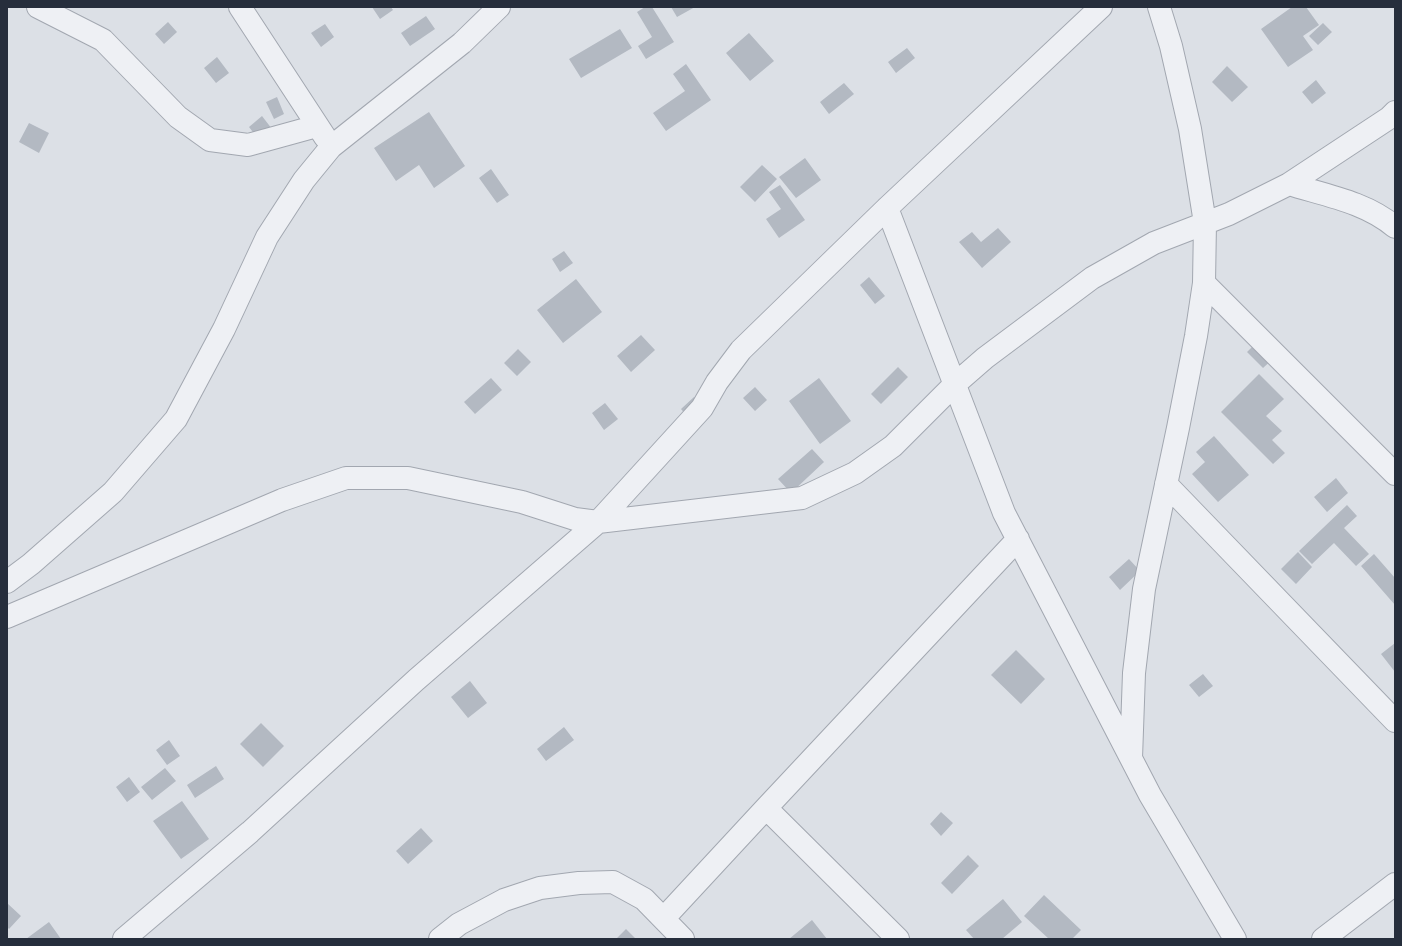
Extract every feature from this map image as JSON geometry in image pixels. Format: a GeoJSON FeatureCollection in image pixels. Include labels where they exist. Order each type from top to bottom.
{"type":"FeatureCollection","features":[{"type":"Feature","properties":{"kind":"street"},"geometry":{"type":"LineString","coordinates":[[38,7],[103,40],[178,117],[210,140],[248,145],[317,126]]}},
{"type":"Feature","properties":{"kind":"street"},"geometry":{"type":"LineString","coordinates":[[240,7],[331,147]]}},
{"type":"Feature","properties":{"kind":"street"},"geometry":{"type":"LineString","coordinates":[[7,582],[31,564],[113,492],[176,419],[224,329],[267,237],[304,180],[331,147],[462,43],[499,7]]}},
{"type":"Feature","properties":{"kind":"street"},"geometry":{"type":"LineString","coordinates":[[124,939],[250,832],[416,680],[598,522],[702,408],[717,382],[741,350],[887,208],[1101,7]]}},
{"type":"Feature","properties":{"kind":"street"},"geometry":{"type":"LineString","coordinates":[[1131,758],[1134,673],[1144,590],[1194,344],[1204,283],[1205,223],[1190,129],[1171,46],[1159,7]]}},
{"type":"Feature","properties":{"kind":"street"},"geometry":{"type":"LineString","coordinates":[[7,617],[282,500],[346,478],[408,478],[522,502],[575,519],[598,522],[802,498],[855,473],[893,446],[954,385],[985,358],[1092,278],[1154,243],[1229,214],[1288,184],[1389,118],[1395,112]]}},
{"type":"Feature","properties":{"kind":"street"},"geometry":{"type":"LineString","coordinates":[[1288,184],[1355,204],[1384,218],[1395,227]]}},
{"type":"Feature","properties":{"kind":"street"},"geometry":{"type":"LineString","coordinates":[[887,208],[1004,513],[1150,795],[1235,939]]}},
{"type":"Feature","properties":{"kind":"street"},"geometry":{"type":"LineString","coordinates":[[1204,283],[1395,474]]}},
{"type":"Feature","properties":{"kind":"street"},"geometry":{"type":"LineString","coordinates":[[1166,484],[1395,721]]}},
{"type":"Feature","properties":{"kind":"street"},"geometry":{"type":"LineString","coordinates":[[664,918],[1018,539]]}},
{"type":"Feature","properties":{"kind":"street"},"geometry":{"type":"LineString","coordinates":[[766,808],[898,939]]}},
{"type":"Feature","properties":{"kind":"street"},"geometry":{"type":"LineString","coordinates":[[440,939],[459,924],[504,900],[540,888],[579,883],[613,882],[644,899],[684,939]]}},
{"type":"Feature","properties":{"kind":"street"},"geometry":{"type":"LineString","coordinates":[[1323,939],[1395,884]]}},
{"type":"Feature","properties":{"kind":"building"},"geometry":{"type":"Polygon","coordinates":[[[372,7],[391,7],[393,10],[380,19],[372,7]]]}},
{"type":"Feature","properties":{"kind":"building"},"geometry":{"type":"Polygon","coordinates":[[[645,7],[652,7],[674,42],[646,59],[638,46],[652,37],[637,12],[645,7]]]}},
{"type":"Feature","properties":{"kind":"building"},"geometry":{"type":"Polygon","coordinates":[[[671,7],[695,7],[677,17],[671,7]]]}},
{"type":"Feature","properties":{"kind":"building"},"geometry":{"type":"Polygon","coordinates":[[[1292,7],[1306,7],[1319,25],[1303,36],[1313,50],[1288,67],[1261,29],[1292,7]]]}},
{"type":"Feature","properties":{"kind":"building"},"geometry":{"type":"Polygon","coordinates":[[[426,16],[435,29],[410,46],[401,33],[426,16]]]}},
{"type":"Feature","properties":{"kind":"building"},"geometry":{"type":"Polygon","coordinates":[[[168,22],[177,32],[164,44],[155,34],[168,22]]]}},
{"type":"Feature","properties":{"kind":"building"},"geometry":{"type":"Polygon","coordinates":[[[1323,23],[1332,32],[1318,45],[1309,36],[1323,23]]]}},
{"type":"Feature","properties":{"kind":"building"},"geometry":{"type":"Polygon","coordinates":[[[325,24],[334,37],[321,47],[311,33],[325,24]]]}},
{"type":"Feature","properties":{"kind":"building"},"geometry":{"type":"Polygon","coordinates":[[[620,29],[632,48],[581,78],[569,59],[620,29]]]}},
{"type":"Feature","properties":{"kind":"building"},"geometry":{"type":"Polygon","coordinates":[[[749,33],[774,61],[750,81],[726,53],[749,33]]]}},
{"type":"Feature","properties":{"kind":"building"},"geometry":{"type":"Polygon","coordinates":[[[907,48],[915,58],[896,73],[888,62],[907,48]]]}},
{"type":"Feature","properties":{"kind":"building"},"geometry":{"type":"Polygon","coordinates":[[[217,57],[229,73],[216,83],[204,68],[217,57]]]}},
{"type":"Feature","properties":{"kind":"building"},"geometry":{"type":"Polygon","coordinates":[[[686,64],[711,100],[666,131],[653,113],[685,91],[673,74],[686,64]]]}},
{"type":"Feature","properties":{"kind":"building"},"geometry":{"type":"Polygon","coordinates":[[[1227,66],[1248,87],[1232,102],[1212,82],[1227,66]]]}},
{"type":"Feature","properties":{"kind":"building"},"geometry":{"type":"Polygon","coordinates":[[[1316,80],[1326,93],[1312,104],[1302,92],[1316,80]]]}},
{"type":"Feature","properties":{"kind":"building"},"geometry":{"type":"Polygon","coordinates":[[[844,83],[854,94],[829,114],[820,102],[844,83]]]}},
{"type":"Feature","properties":{"kind":"building"},"geometry":{"type":"Polygon","coordinates":[[[277,97],[284,114],[274,119],[266,102],[277,97]]]}},
{"type":"Feature","properties":{"kind":"building"},"geometry":{"type":"Polygon","coordinates":[[[429,112],[465,166],[434,188],[419,165],[396,181],[374,148],[429,112]]]}},
{"type":"Feature","properties":{"kind":"building"},"geometry":{"type":"Polygon","coordinates":[[[262,116],[272,129],[259,140],[249,127],[262,116]]]}},
{"type":"Feature","properties":{"kind":"building"},"geometry":{"type":"Polygon","coordinates":[[[29,123],[49,133],[39,153],[19,142],[29,123]]]}},
{"type":"Feature","properties":{"kind":"building"},"geometry":{"type":"Polygon","coordinates":[[[805,158],[821,180],[796,198],[779,177],[805,158]]]}},
{"type":"Feature","properties":{"kind":"building"},"geometry":{"type":"Polygon","coordinates":[[[762,165],[777,179],[755,202],[740,187],[762,165]]]}},
{"type":"Feature","properties":{"kind":"building"},"geometry":{"type":"Polygon","coordinates":[[[491,169],[509,195],[497,203],[479,178],[491,169]]]}},
{"type":"Feature","properties":{"kind":"building"},"geometry":{"type":"Polygon","coordinates":[[[780,185],[805,220],[779,238],[766,219],[781,209],[769,192],[780,185]]]}},
{"type":"Feature","properties":{"kind":"building"},"geometry":{"type":"Polygon","coordinates":[[[998,228],[1011,242],[982,268],[959,242],[972,232],[981,242],[998,228]]]}},
{"type":"Feature","properties":{"kind":"building"},"geometry":{"type":"Polygon","coordinates":[[[564,251],[573,263],[560,272],[552,259],[564,251]]]}},
{"type":"Feature","properties":{"kind":"building"},"geometry":{"type":"Polygon","coordinates":[[[869,277],[885,296],[875,304],[860,285],[869,277]]]}},
{"type":"Feature","properties":{"kind":"building"},"geometry":{"type":"Polygon","coordinates":[[[576,279],[602,312],[563,343],[537,310],[576,279]]]}},
{"type":"Feature","properties":{"kind":"building"},"geometry":{"type":"Polygon","coordinates":[[[641,335],[655,350],[631,372],[617,356],[641,335]]]}},
{"type":"Feature","properties":{"kind":"building"},"geometry":{"type":"Polygon","coordinates":[[[1260,339],[1276,356],[1263,368],[1247,352],[1260,339]]]}},
{"type":"Feature","properties":{"kind":"building"},"geometry":{"type":"Polygon","coordinates":[[[518,349],[531,362],[517,376],[504,363],[518,349]]]}},
{"type":"Feature","properties":{"kind":"building"},"geometry":{"type":"Polygon","coordinates":[[[898,367],[908,377],[881,404],[871,394],[898,367]]]}},
{"type":"Feature","properties":{"kind":"building"},"geometry":{"type":"Polygon","coordinates":[[[1259,374],[1284,399],[1266,416],[1282,431],[1272,440],[1285,453],[1273,464],[1221,412],[1259,374]]]}},
{"type":"Feature","properties":{"kind":"building"},"geometry":{"type":"Polygon","coordinates":[[[491,378],[502,390],[475,414],[464,402],[491,378]]]}},
{"type":"Feature","properties":{"kind":"building"},"geometry":{"type":"Polygon","coordinates":[[[819,378],[851,421],[820,444],[789,401],[819,378]]]}},
{"type":"Feature","properties":{"kind":"building"},"geometry":{"type":"Polygon","coordinates":[[[755,387],[767,400],[755,411],[743,398],[755,387]]]}},
{"type":"Feature","properties":{"kind":"building"},"geometry":{"type":"Polygon","coordinates":[[[694,397],[706,410],[692,422],[681,409],[694,397]]]}},
{"type":"Feature","properties":{"kind":"building"},"geometry":{"type":"Polygon","coordinates":[[[605,403],[618,419],[604,430],[592,413],[605,403]]]}},
{"type":"Feature","properties":{"kind":"building"},"geometry":{"type":"Polygon","coordinates":[[[1214,436],[1249,475],[1218,502],[1192,474],[1205,462],[1196,452],[1214,436]]]}},
{"type":"Feature","properties":{"kind":"building"},"geometry":{"type":"Polygon","coordinates":[[[812,449],[824,462],[791,493],[778,479],[812,449]]]}},
{"type":"Feature","properties":{"kind":"building"},"geometry":{"type":"Polygon","coordinates":[[[1336,478],[1348,493],[1327,512],[1314,497],[1336,478]]]}},
{"type":"Feature","properties":{"kind":"building"},"geometry":{"type":"Polygon","coordinates":[[[1347,505],[1357,516],[1344,528],[1369,554],[1356,566],[1334,543],[1312,564],[1299,551],[1347,505]]]}},
{"type":"Feature","properties":{"kind":"building"},"geometry":{"type":"Polygon","coordinates":[[[1298,552],[1312,567],[1296,584],[1281,569],[1298,552]]]}},
{"type":"Feature","properties":{"kind":"building"},"geometry":{"type":"Polygon","coordinates":[[[1374,554],[1395,578],[1395,605],[1361,566],[1374,554]]]}},
{"type":"Feature","properties":{"kind":"building"},"geometry":{"type":"Polygon","coordinates":[[[1129,559],[1140,571],[1120,590],[1109,577],[1129,559]]]}},
{"type":"Feature","properties":{"kind":"building"},"geometry":{"type":"Polygon","coordinates":[[[1395,643],[1395,672],[1381,654],[1395,643]]]}},
{"type":"Feature","properties":{"kind":"building"},"geometry":{"type":"Polygon","coordinates":[[[1016,650],[1045,679],[1021,704],[991,675],[1016,650]]]}},
{"type":"Feature","properties":{"kind":"building"},"geometry":{"type":"Polygon","coordinates":[[[1203,674],[1213,686],[1199,697],[1189,685],[1203,674]]]}},
{"type":"Feature","properties":{"kind":"building"},"geometry":{"type":"Polygon","coordinates":[[[470,681],[487,703],[468,718],[451,697],[470,681]]]}},
{"type":"Feature","properties":{"kind":"building"},"geometry":{"type":"Polygon","coordinates":[[[261,723],[284,746],[263,767],[240,744],[261,723]]]}},
{"type":"Feature","properties":{"kind":"building"},"geometry":{"type":"Polygon","coordinates":[[[564,727],[574,740],[546,761],[537,749],[564,727]]]}},
{"type":"Feature","properties":{"kind":"building"},"geometry":{"type":"Polygon","coordinates":[[[169,740],[180,756],[167,765],[156,750],[169,740]]]}},
{"type":"Feature","properties":{"kind":"building"},"geometry":{"type":"Polygon","coordinates":[[[216,766],[224,779],[195,798],[187,785],[216,766]]]}},
{"type":"Feature","properties":{"kind":"building"},"geometry":{"type":"Polygon","coordinates":[[[165,768],[176,781],[152,800],[141,787],[165,768]]]}},
{"type":"Feature","properties":{"kind":"building"},"geometry":{"type":"Polygon","coordinates":[[[129,777],[140,792],[127,802],[116,787],[129,777]]]}},
{"type":"Feature","properties":{"kind":"building"},"geometry":{"type":"Polygon","coordinates":[[[182,801],[209,839],[181,859],[153,821],[182,801]]]}},
{"type":"Feature","properties":{"kind":"building"},"geometry":{"type":"Polygon","coordinates":[[[941,812],[953,823],[941,836],[930,824],[941,812]]]}},
{"type":"Feature","properties":{"kind":"building"},"geometry":{"type":"Polygon","coordinates":[[[421,828],[433,841],[408,864],[396,851],[421,828]]]}},
{"type":"Feature","properties":{"kind":"building"},"geometry":{"type":"Polygon","coordinates":[[[968,855],[979,866],[952,894],[941,883],[968,855]]]}},
{"type":"Feature","properties":{"kind":"building"},"geometry":{"type":"Polygon","coordinates":[[[1044,895],[1081,930],[1072,939],[1049,939],[1024,916],[1044,895]]]}},
{"type":"Feature","properties":{"kind":"building"},"geometry":{"type":"Polygon","coordinates":[[[1003,899],[1022,922],[1002,939],[974,939],[966,930],[1003,899]]]}},
{"type":"Feature","properties":{"kind":"building"},"geometry":{"type":"Polygon","coordinates":[[[7,903],[21,916],[9,929],[7,927],[7,903]]]}},
{"type":"Feature","properties":{"kind":"building"},"geometry":{"type":"Polygon","coordinates":[[[812,920],[827,939],[789,939],[812,920]]]}},
{"type":"Feature","properties":{"kind":"building"},"geometry":{"type":"Polygon","coordinates":[[[49,922],[61,939],[26,939],[49,922]]]}},
{"type":"Feature","properties":{"kind":"building"},"geometry":{"type":"Polygon","coordinates":[[[626,929],[636,939],[616,939],[626,929]]]}}]}
